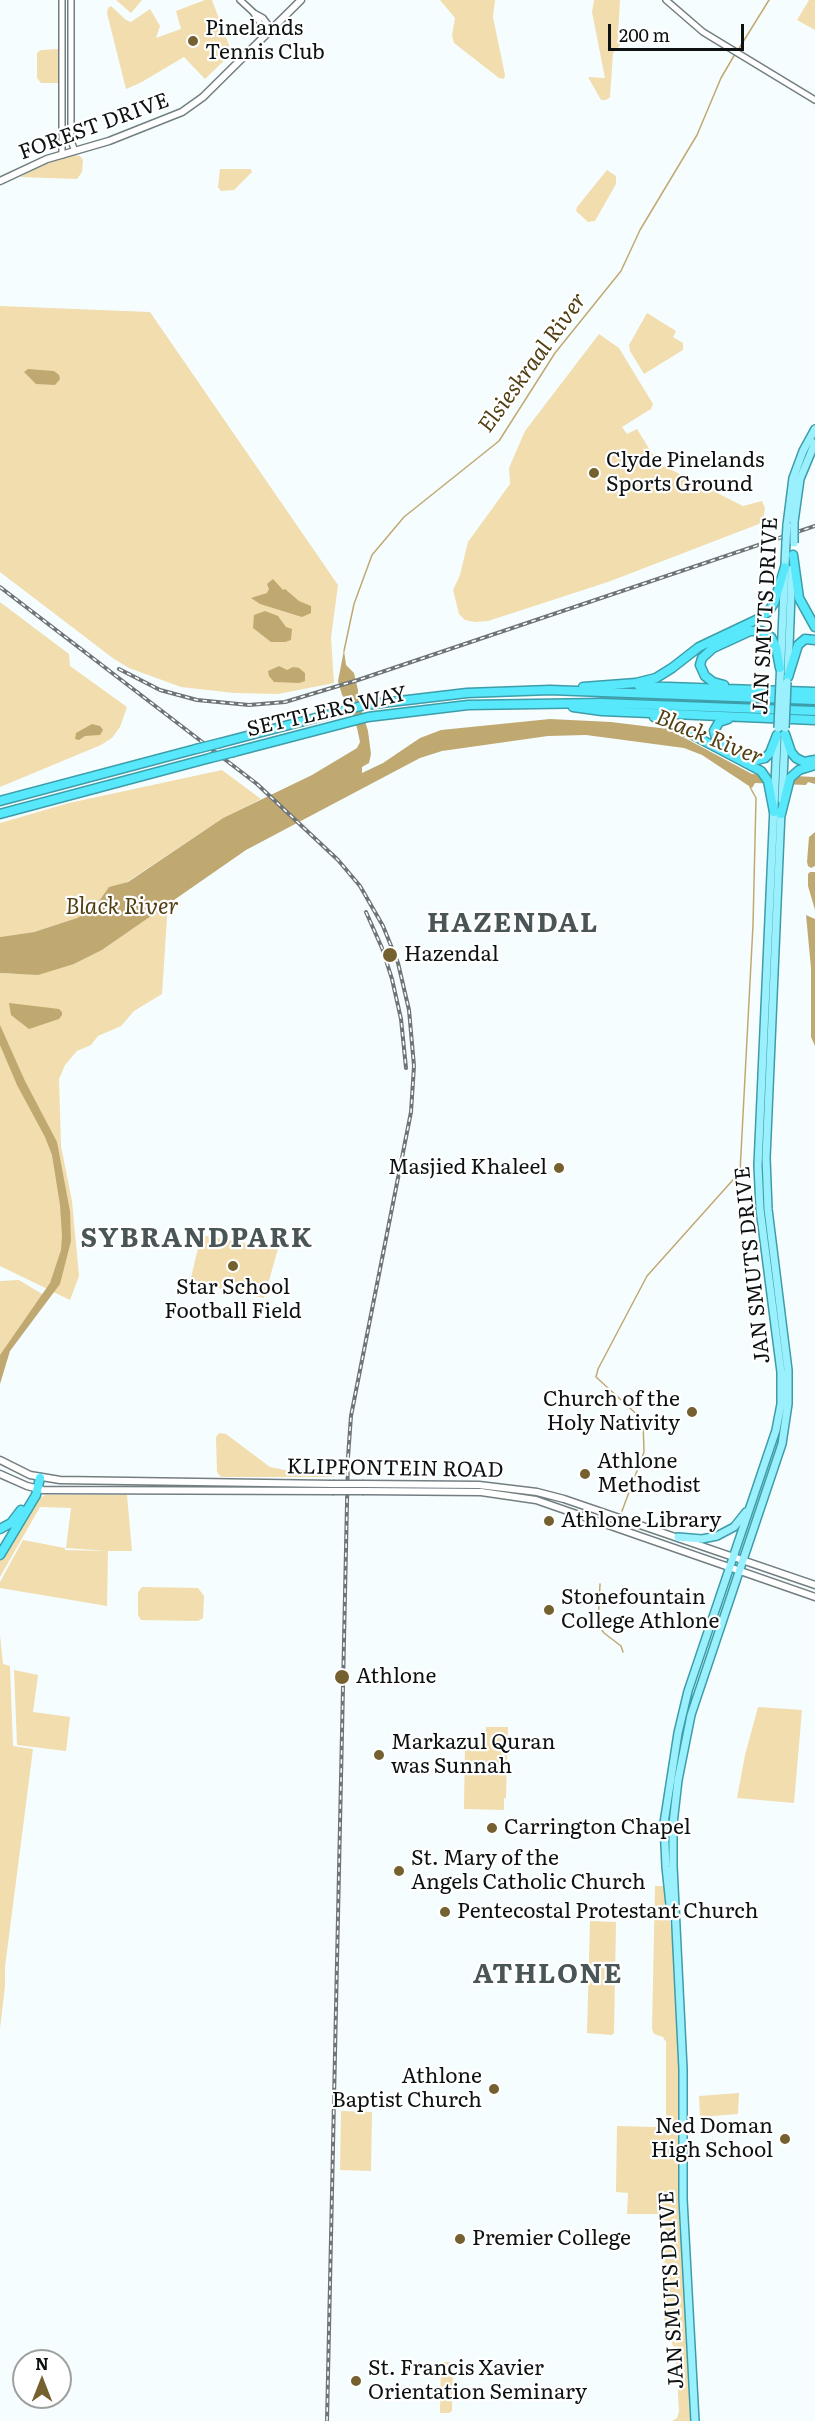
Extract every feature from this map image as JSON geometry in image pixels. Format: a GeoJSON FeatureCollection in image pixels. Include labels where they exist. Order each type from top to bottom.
{"type":"FeatureCollection","features":[{"type":"Feature","properties":{"kind":"highway"},"geometry":{"type":"LineString","coordinates":[[793,555],[799,598],[815,627]]}},
{"type":"Feature","properties":{"kind":"highway"},"geometry":{"type":"LineString","coordinates":[[550,690],[644,682],[656,678],[699,647],[761,618],[771,609],[776,600],[785,567]]}},
{"type":"Feature","properties":{"kind":"highway"},"geometry":{"type":"LineString","coordinates":[[754,690],[721,685],[708,679],[701,670],[704,655],[716,646],[758,630],[765,632],[773,639],[780,668]]}},
{"type":"Feature","properties":{"kind":"highway"},"geometry":{"type":"LineString","coordinates":[[785,680],[798,645],[807,638],[815,640]]}},
{"type":"Feature","properties":{"kind":"highway"},"geometry":{"type":"LineString","coordinates":[[615,685],[815,692]]}},
{"type":"Feature","properties":{"kind":"highway","name":"SETTLERS WAY"},"geometry":{"type":"LineString","coordinates":[[0,801],[340,711],[392,700],[550,690],[815,700]]}},
{"type":"Feature","properties":{"kind":"highway","name":"SETTLERS WAY"},"geometry":{"type":"LineString","coordinates":[[0,814],[342,723],[391,713],[503,703],[815,711]]}},
{"type":"Feature","properties":{"kind":"highway"},"geometry":{"type":"LineString","coordinates":[[552,703],[594,710],[636,713],[815,720]]}},
{"type":"Feature","properties":{"kind":"highway"},"geometry":{"type":"LineString","coordinates":[[636,713],[663,720],[764,773],[778,787],[777,813]]}},
{"type":"Feature","properties":{"kind":"highway"},"geometry":{"type":"LineString","coordinates":[[738,717],[719,722],[714,727],[714,734],[721,744],[750,759],[759,760],[767,757],[781,731]]}},
{"type":"Feature","properties":{"kind":"highway"},"geometry":{"type":"LineString","coordinates":[[781,731],[796,758],[804,762],[815,760]]}},
{"type":"Feature","properties":{"kind":"highway"},"geometry":{"type":"LineString","coordinates":[[777,813],[778,787],[783,773],[815,765]]}},
{"type":"Feature","properties":{"kind":"highway"},"geometry":{"type":"LineString","coordinates":[[0,1555],[38,1478]]}},
{"type":"Feature","properties":{"kind":"highway"},"geometry":{"type":"LineString","coordinates":[[0,1529],[16,1518],[35,1488]]}},
{"type":"Feature","properties":{"kind":"main road","name":"FOREST DRIVE"},"geometry":{"type":"LineString","coordinates":[[0,181],[190,107],[301,0]]}},
{"type":"Feature","properties":{"kind":"main road","name":"JAN SMUTS DRIVE"},"geometry":{"type":"LineString","coordinates":[[785,680],[780,668],[785,567],[790,543],[793,478],[803,451],[815,429]]}},
{"type":"Feature","properties":{"kind":"main road","name":"JAN SMUTS DRIVE"},"geometry":{"type":"LineString","coordinates":[[791,524],[800,479],[815,443]]}},
{"type":"Feature","properties":{"kind":"main road","name":"JAN SMUTS DRIVE"},"geometry":{"type":"LineString","coordinates":[[778,787],[783,773],[781,731],[793,555],[790,543]]}},
{"type":"Feature","properties":{"kind":"main road","name":"JAN SMUTS DRIVE"},"geometry":{"type":"LineString","coordinates":[[676,1942],[664,1841],[664,1816],[669,1776],[688,1691],[776,1430],[781,1397],[781,1372],[759,1199],[758,1165],[777,813]]}},
{"type":"Feature","properties":{"kind":"main road","name":"JAN SMUTS DRIVE"},"geometry":{"type":"LineString","coordinates":[[695,2421],[683,2199],[684,2069],[676,1942],[673,1824],[682,1758],[699,1689],[782,1444],[788,1404],[788,1370],[768,1209],[766,1158],[777,813]]}},
{"type":"Feature","properties":{"kind":"main road","name":"KLIPFONTEIN ROAD"},"geometry":{"type":"LineString","coordinates":[[0,1460],[38,1478],[482,1492],[510,1495],[563,1508],[815,1597]]}},
{"type":"Feature","properties":{"kind":"main road","name":"KLIPFONTEIN ROAD"},"geometry":{"type":"LineString","coordinates":[[0,1474],[35,1488],[333,1487]]}},
{"type":"Feature","properties":{"kind":"main road","name":"KLIPFONTEIN ROAD"},"geometry":{"type":"LineString","coordinates":[[364,1488],[501,1486],[564,1499],[815,1585]]}},
{"type":"Feature","properties":{"kind":"main road"},"geometry":{"type":"LineString","coordinates":[[678,1538],[702,1539],[723,1534],[741,1520],[751,1504]]}},
{"type":"Feature","properties":{"kind":"street"},"geometry":{"type":"LineString","coordinates":[[62,0],[62,155]]}},
{"type":"Feature","properties":{"kind":"street"},"geometry":{"type":"LineString","coordinates":[[71,0],[71,141],[75,151]]}},
{"type":"Feature","properties":{"kind":"street"},"geometry":{"type":"LineString","coordinates":[[240,0],[270,32]]}},
{"type":"Feature","properties":{"kind":"street"},"geometry":{"type":"LineString","coordinates":[[666,0],[703,32],[815,100]]}},
{"type":"Feature","properties":{"kind":"shaded area"},"geometry":{"type":"Polygon","coordinates":[[[116,0],[142,0],[131,13],[116,0]]]}},
{"type":"Feature","properties":{"kind":"shaded area"},"geometry":{"type":"Polygon","coordinates":[[[205,0],[212,0],[232,53],[205,79],[184,57],[126,89],[107,13],[108,8],[111,6],[131,22],[150,9],[160,26],[156,38],[181,29],[176,11],[205,0]]]}},
{"type":"Feature","properties":{"kind":"shaded area"},"geometry":{"type":"Polygon","coordinates":[[[440,0],[495,0],[493,17],[504,79],[499,78],[454,43],[452,35],[455,18],[440,0]]]}},
{"type":"Feature","properties":{"kind":"shaded area"},"geometry":{"type":"Polygon","coordinates":[[[594,0],[620,0],[618,38],[620,45],[613,53],[610,97],[606,100],[601,100],[588,77],[605,78],[592,12],[594,0]]]}},
{"type":"Feature","properties":{"kind":"shaded area"},"geometry":{"type":"Polygon","coordinates":[[[809,0],[815,0],[815,30],[797,20],[809,0]]]}},
{"type":"Feature","properties":{"kind":"shaded area"},"geometry":{"type":"Polygon","coordinates":[[[60,49],[59,83],[41,83],[37,78],[37,53],[41,50],[60,49]]]}},
{"type":"Feature","properties":{"kind":"shaded area"},"geometry":{"type":"Polygon","coordinates":[[[74,155],[80,156],[83,160],[82,172],[77,179],[20,177],[43,165],[74,155]]]}},
{"type":"Feature","properties":{"kind":"shaded area"},"geometry":{"type":"Polygon","coordinates":[[[220,169],[251,169],[252,172],[234,190],[221,191],[218,187],[220,169]]]}},
{"type":"Feature","properties":{"kind":"shaded area"},"geometry":{"type":"Polygon","coordinates":[[[607,170],[616,176],[616,184],[595,221],[588,222],[576,211],[577,207],[607,170]]]}},
{"type":"Feature","properties":{"kind":"shaded area"},"geometry":{"type":"Polygon","coordinates":[[[0,306],[150,312],[338,585],[331,638],[334,683],[278,694],[234,693],[181,687],[129,668],[114,659],[0,572],[0,306]]]}},
{"type":"Feature","properties":{"kind":"shaded area"},"geometry":{"type":"Polygon","coordinates":[[[647,313],[676,331],[673,337],[683,343],[683,350],[644,374],[630,351],[629,345],[647,313]]]}},
{"type":"Feature","properties":{"kind":"shaded area","name":"Clyde Pinelands Sports Ground"},"geometry":{"type":"Polygon","coordinates":[[[599,334],[619,348],[653,404],[651,409],[622,427],[627,434],[637,429],[658,463],[743,506],[762,501],[765,508],[763,520],[759,524],[608,582],[488,621],[465,620],[459,614],[453,590],[460,575],[468,542],[510,484],[509,468],[525,431],[599,334]]]}},
{"type":"Feature","properties":{"kind":"shaded area"},"geometry":{"type":"Polygon","coordinates":[[[0,602],[69,654],[70,666],[127,707],[120,727],[112,738],[101,745],[0,787],[0,602]]]}},
{"type":"Feature","properties":{"kind":"shaded area"},"geometry":{"type":"Polygon","coordinates":[[[222,770],[261,799],[223,818],[100,900],[95,907],[77,918],[34,932],[0,937],[0,823],[69,803],[222,770]]]}},
{"type":"Feature","properties":{"kind":"shaded area"},"geometry":{"type":"Polygon","coordinates":[[[168,903],[162,994],[134,1011],[121,1026],[98,1036],[91,1045],[77,1051],[65,1065],[59,1079],[61,1146],[72,1201],[79,1276],[70,1300],[0,1266],[0,973],[12,974],[74,964],[102,950],[168,903]]]}},
{"type":"Feature","properties":{"kind":"shaded area","name":"Star School Football Field"},"geometry":{"type":"Polygon","coordinates":[[[201,1235],[278,1249],[264,1298],[190,1282],[201,1235]]]}},
{"type":"Feature","properties":{"kind":"shaded area"},"geometry":{"type":"Polygon","coordinates":[[[19,1280],[47,1297],[5,1353],[0,1377],[0,1281],[19,1280]]]}},
{"type":"Feature","properties":{"kind":"shaded area"},"geometry":{"type":"Polygon","coordinates":[[[219,1433],[226,1434],[270,1467],[285,1470],[329,1470],[334,1477],[221,1477],[217,1472],[216,1437],[219,1433]]]}},
{"type":"Feature","properties":{"kind":"shaded area"},"geometry":{"type":"Polygon","coordinates":[[[45,1495],[127,1495],[132,1551],[66,1548],[71,1508],[40,1507],[0,1577],[0,1561],[34,1502],[45,1495]]]}},
{"type":"Feature","properties":{"kind":"shaded area"},"geometry":{"type":"Polygon","coordinates":[[[23,1540],[65,1548],[65,1550],[108,1551],[107,1606],[0,1588],[0,1582],[23,1540]]]}},
{"type":"Feature","properties":{"kind":"shaded area"},"geometry":{"type":"Polygon","coordinates":[[[142,1587],[198,1588],[204,1596],[203,1618],[198,1621],[141,1620],[138,1615],[138,1592],[142,1587]]]}},
{"type":"Feature","properties":{"kind":"shaded area"},"geometry":{"type":"Polygon","coordinates":[[[0,1635],[3,1664],[10,1666],[13,1746],[33,1749],[5,1967],[0,2029],[0,1635]]]}},
{"type":"Feature","properties":{"kind":"shaded area"},"geometry":{"type":"Polygon","coordinates":[[[14,1670],[38,1675],[33,1712],[70,1717],[66,1751],[17,1745],[14,1670]]]}},
{"type":"Feature","properties":{"kind":"shaded area"},"geometry":{"type":"Polygon","coordinates":[[[758,1707],[802,1710],[794,1803],[737,1798],[745,1755],[758,1707]]]}},
{"type":"Feature","properties":{"kind":"shaded area"},"geometry":{"type":"Polygon","coordinates":[[[486,1727],[508,1727],[504,1810],[464,1809],[465,1745],[485,1745],[486,1727]]]}},
{"type":"Feature","properties":{"kind":"shaded area"},"geometry":{"type":"Polygon","coordinates":[[[655,1886],[665,1886],[673,1944],[680,2061],[679,2205],[691,2421],[672,2421],[677,2418],[679,2412],[675,2349],[664,2328],[665,2221],[658,2214],[627,2214],[628,2193],[616,2192],[617,2126],[655,2127],[666,2121],[666,2042],[663,2037],[654,2034],[652,2029],[655,1886]]]}},
{"type":"Feature","properties":{"kind":"shaded area"},"geometry":{"type":"Polygon","coordinates":[[[590,1921],[616,1922],[614,2033],[612,2035],[587,2033],[590,1921]]]}},
{"type":"Feature","properties":{"kind":"shaded area"},"geometry":{"type":"Polygon","coordinates":[[[739,2093],[738,2114],[700,2117],[699,2096],[739,2093]]]}},
{"type":"Feature","properties":{"kind":"shaded area"},"geometry":{"type":"Polygon","coordinates":[[[341,2111],[372,2112],[371,2171],[340,2170],[341,2111]]]}},
{"type":"Feature","properties":{"kind":"shaded area"},"geometry":{"type":"Polygon","coordinates":[[[441,2362],[450,2362],[453,2365],[452,2411],[449,2413],[440,2413],[441,2362]]]}},
{"type":"Feature","properties":{"kind":"water"},"geometry":{"type":"Polygon","coordinates":[[[28,369],[54,371],[60,379],[55,385],[36,384],[24,372],[28,369]]]}},
{"type":"Feature","properties":{"kind":"water"},"geometry":{"type":"Polygon","coordinates":[[[273,579],[283,590],[285,589],[299,601],[311,606],[311,613],[302,617],[260,604],[251,598],[267,593],[269,589],[267,584],[273,579]]]}},
{"type":"Feature","properties":{"kind":"water"},"geometry":{"type":"Polygon","coordinates":[[[265,611],[278,616],[286,627],[292,629],[291,640],[271,642],[253,628],[254,615],[265,611]]]}},
{"type":"Feature","properties":{"kind":"water","name":"Black River"},"geometry":{"type":"Polygon","coordinates":[[[344,650],[346,665],[354,673],[358,698],[368,731],[371,754],[369,763],[362,767],[362,773],[383,763],[420,738],[441,730],[550,719],[611,722],[668,729],[752,774],[815,777],[815,784],[808,782],[806,785],[755,783],[752,788],[702,755],[684,748],[586,735],[548,736],[442,751],[420,758],[246,850],[102,950],[74,964],[38,975],[0,973],[0,937],[34,932],[77,918],[95,907],[109,887],[128,882],[223,818],[312,775],[357,748],[360,742],[357,728],[338,681],[344,650]]]}},
{"type":"Feature","properties":{"kind":"water"},"geometry":{"type":"Polygon","coordinates":[[[279,666],[287,670],[293,667],[299,668],[305,673],[305,681],[299,683],[274,682],[268,671],[279,666]]]}},
{"type":"Feature","properties":{"kind":"water"},"geometry":{"type":"Polygon","coordinates":[[[92,724],[100,726],[103,730],[100,735],[75,739],[76,733],[92,724]]]}},
{"type":"Feature","properties":{"kind":"water"},"geometry":{"type":"Polygon","coordinates":[[[815,832],[815,866],[811,868],[807,862],[809,837],[815,832]]]}},
{"type":"Feature","properties":{"kind":"water"},"geometry":{"type":"Polygon","coordinates":[[[810,872],[815,872],[815,910],[808,886],[810,872]]]}},
{"type":"Feature","properties":{"kind":"water"},"geometry":{"type":"Polygon","coordinates":[[[806,915],[815,919],[815,1046],[811,1037],[811,968],[806,915]]]}},
{"type":"Feature","properties":{"kind":"water"},"geometry":{"type":"Polygon","coordinates":[[[9,1003],[59,1009],[62,1015],[59,1019],[29,1029],[11,1015],[9,1003]]]}},
{"type":"Feature","properties":{"kind":"water"},"geometry":{"type":"Polygon","coordinates":[[[0,1025],[25,1081],[57,1142],[70,1211],[71,1241],[60,1284],[10,1351],[0,1384],[0,1355],[50,1283],[61,1250],[62,1236],[60,1205],[52,1155],[0,1045],[0,1025]]]}},
{"type":"Feature","properties":{"kind":"waterway","name":"Elsieskraal River"},"geometry":{"type":"LineString","coordinates":[[738,50],[769,0]]}},
{"type":"Feature","properties":{"kind":"waterway","name":"Elsieskraal River"},"geometry":{"type":"LineString","coordinates":[[344,651],[354,604],[372,555],[404,517],[499,441],[555,353],[621,271],[640,230],[697,135],[721,78],[735,54]]}},
{"type":"Feature","properties":{"kind":"waterway"},"geometry":{"type":"LineString","coordinates":[[622,1511],[644,1452],[643,1420],[596,1377],[598,1369],[647,1276],[740,1172],[753,925],[756,798],[750,787]]}},
{"type":"Feature","properties":{"kind":"waterway"},"geometry":{"type":"LineString","coordinates":[[600,1584],[598,1625],[604,1633],[621,1646],[623,1652]]}},
{"type":"Feature","properties":{"kind":"railway"},"geometry":{"type":"LineString","coordinates":[[119,669],[160,690],[197,700],[249,705],[285,702],[358,680],[815,526]]}},
{"type":"Feature","properties":{"kind":"railway"},"geometry":{"type":"LineString","coordinates":[[0,587],[257,784],[338,860],[360,886],[383,926],[398,963],[409,1010],[414,1066],[411,1112],[351,1416],[348,1457],[327,2421]]}},
{"type":"Feature","properties":{"kind":"railway"},"geometry":{"type":"LineString","coordinates":[[366,912],[382,948],[392,979],[401,1019],[406,1068]]}},
{"type":"Feature","properties":{"kind":"place","name":"Pinelands Tennis Club"},"geometry":{"type":"Point","coordinates":[193,41]}},
{"type":"Feature","properties":{"kind":"place","name":"Clyde Pinelands Sports Ground"},"geometry":{"type":"Point","coordinates":[594,473]}},
{"type":"Feature","properties":{"kind":"place","name":"Hazendal"},"geometry":{"type":"Point","coordinates":[390,955]}},
{"type":"Feature","properties":{"kind":"place","name":"Masjied Khaleel"},"geometry":{"type":"Point","coordinates":[559,1168]}},
{"type":"Feature","properties":{"kind":"place","name":"Star School Football Field"},"geometry":{"type":"Point","coordinates":[233,1266]}},
{"type":"Feature","properties":{"kind":"place","name":"Church of the Holy Nativity"},"geometry":{"type":"Point","coordinates":[692,1412]}},
{"type":"Feature","properties":{"kind":"place","name":"Athlone Methodist"},"geometry":{"type":"Point","coordinates":[585,1474]}},
{"type":"Feature","properties":{"kind":"place","name":"Athlone Library"},"geometry":{"type":"Point","coordinates":[549,1521]}},
{"type":"Feature","properties":{"kind":"place","name":"Stonefountain College Athlone"},"geometry":{"type":"Point","coordinates":[549,1610]}},
{"type":"Feature","properties":{"kind":"place","name":"Athlone"},"geometry":{"type":"Point","coordinates":[342,1677]}},
{"type":"Feature","properties":{"kind":"place","name":"Markazul Quran was Sunnah"},"geometry":{"type":"Point","coordinates":[379,1755]}},
{"type":"Feature","properties":{"kind":"place","name":"Carrington Chapel"},"geometry":{"type":"Point","coordinates":[492,1828]}},
{"type":"Feature","properties":{"kind":"place","name":"St. Mary of the Angels Catholic Church"},"geometry":{"type":"Point","coordinates":[399,1871]}},
{"type":"Feature","properties":{"kind":"place","name":"Pentecostal Protestant Church"},"geometry":{"type":"Point","coordinates":[445,1912]}},
{"type":"Feature","properties":{"kind":"place","name":"Athlone Baptist Church"},"geometry":{"type":"Point","coordinates":[494,2089]}},
{"type":"Feature","properties":{"kind":"place","name":"Ned Doman High School"},"geometry":{"type":"Point","coordinates":[785,2139]}},
{"type":"Feature","properties":{"kind":"place","name":"Premier College"},"geometry":{"type":"Point","coordinates":[460,2239]}},
{"type":"Feature","properties":{"kind":"place","name":"St. Francis Xavier Orientation Seminary"},"geometry":{"type":"Point","coordinates":[356,2381]}},
{"type":"Feature","properties":{"kind":"district","name":"HAZENDAL"},"geometry":{"type":"Point","coordinates":[513,924]}},
{"type":"Feature","properties":{"kind":"district","name":"SYBRANDPARK"},"geometry":{"type":"Point","coordinates":[197,1239]}},
{"type":"Feature","properties":{"kind":"district","name":"ATHLONE"},"geometry":{"type":"Point","coordinates":[548,1975]}}]}
